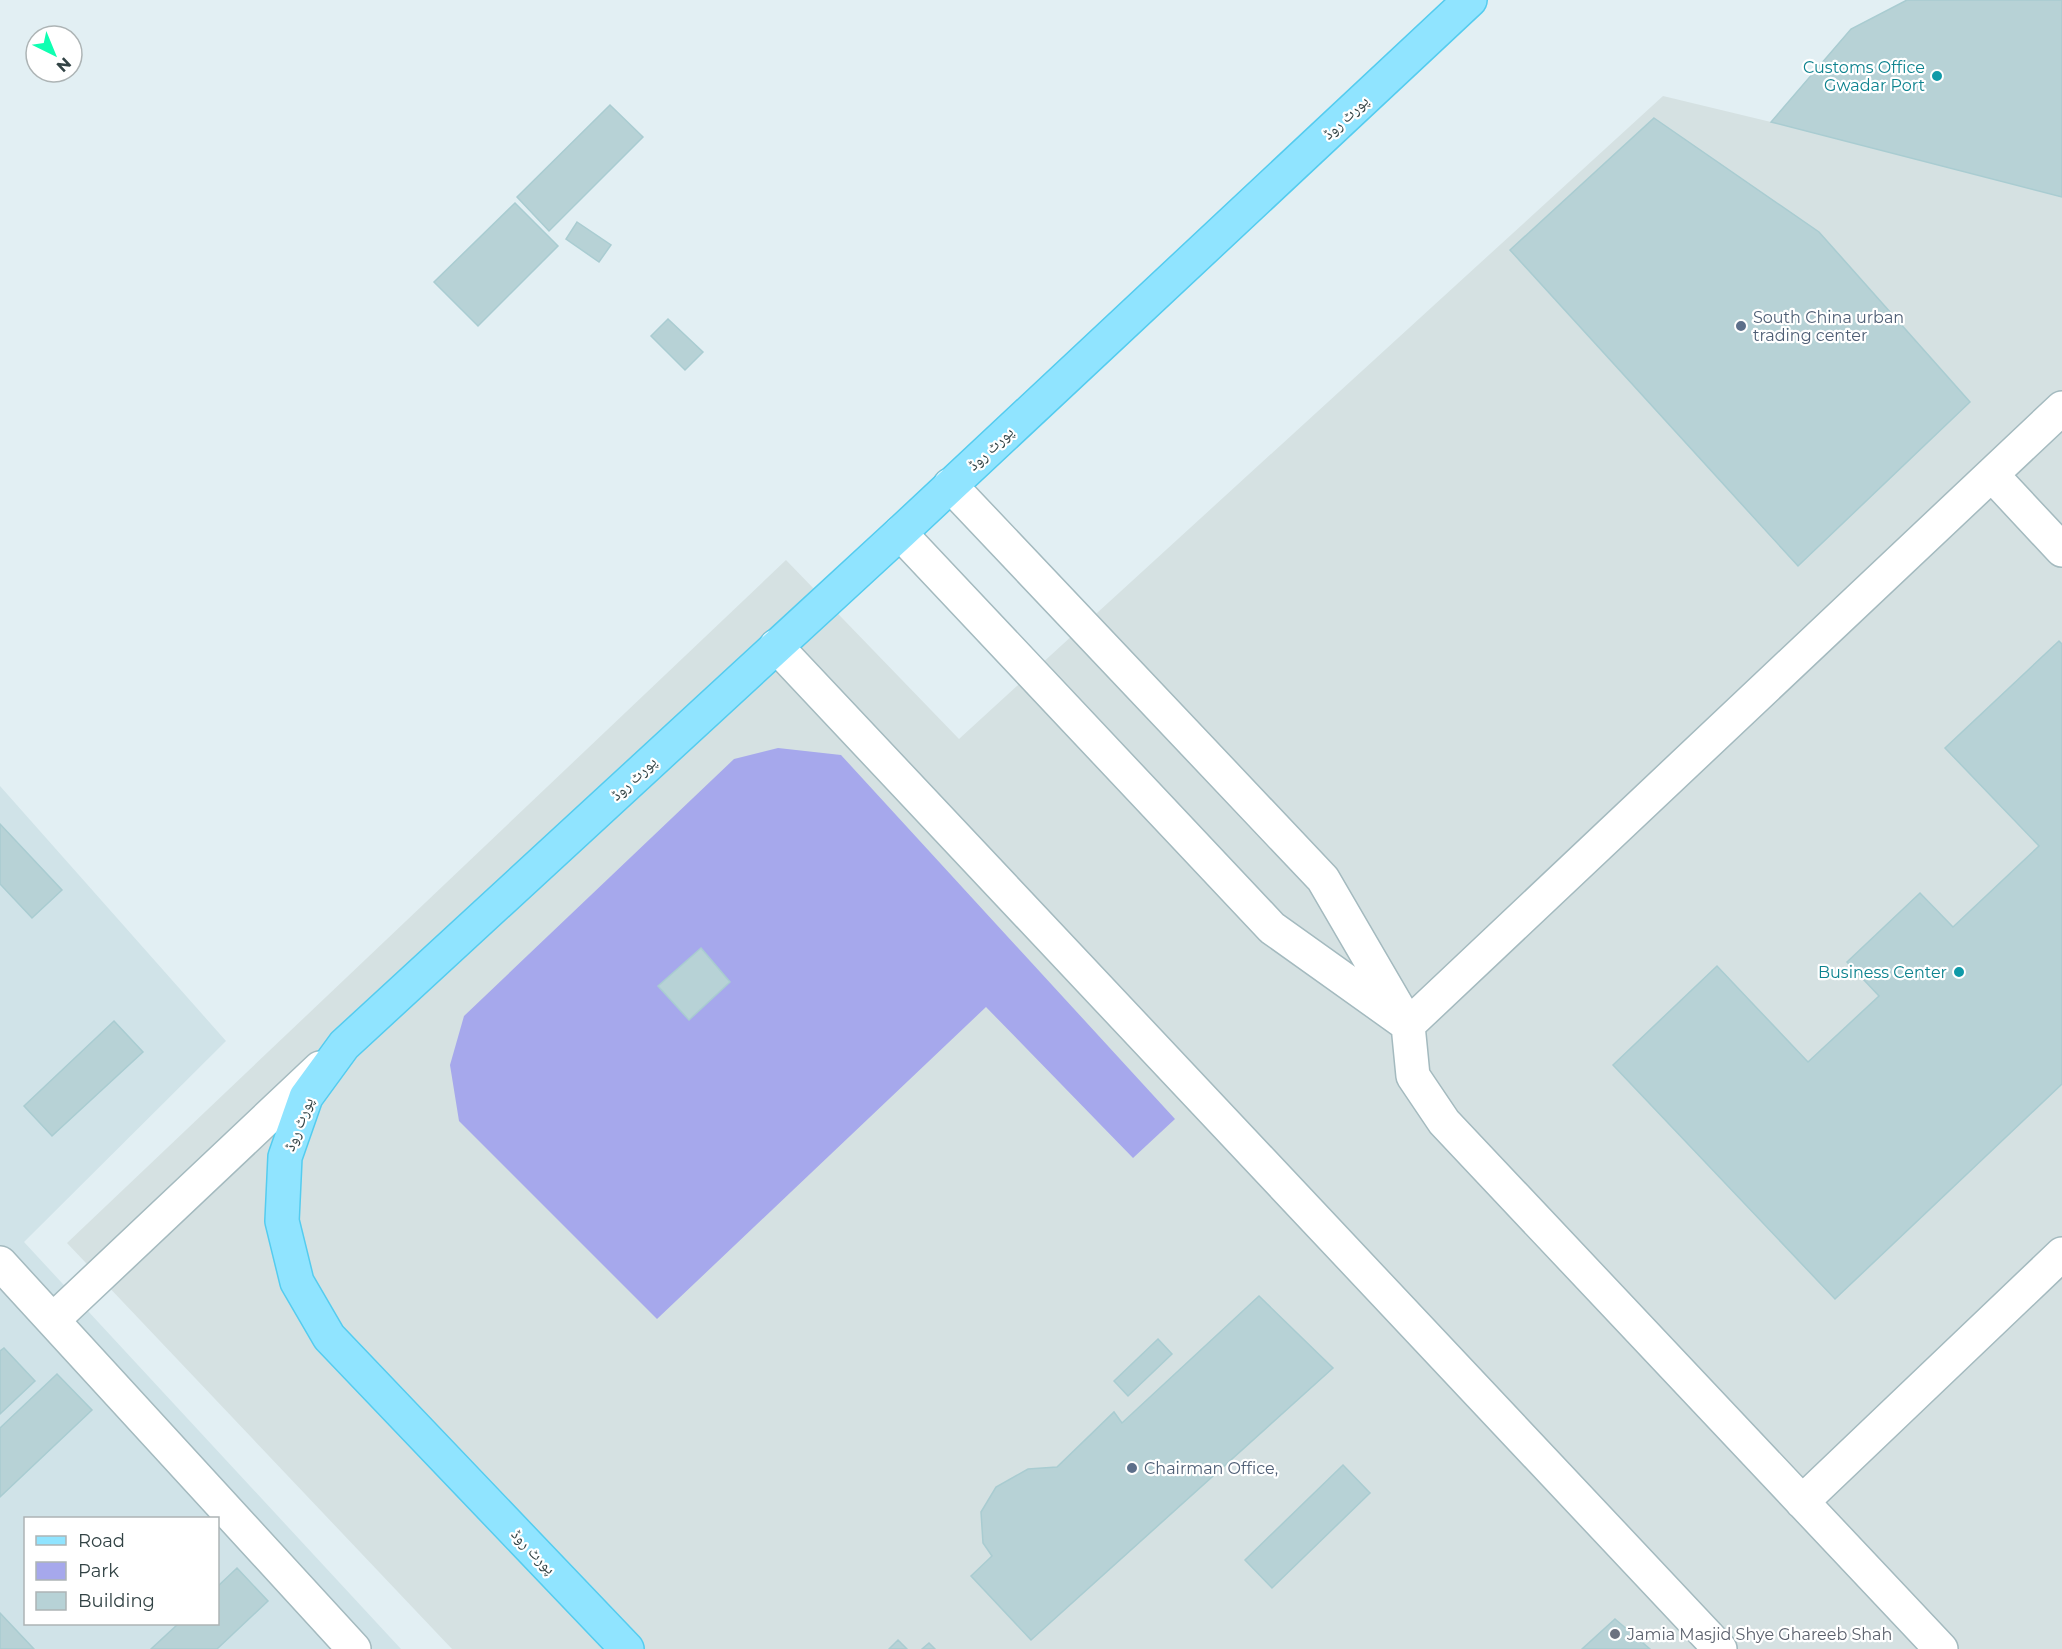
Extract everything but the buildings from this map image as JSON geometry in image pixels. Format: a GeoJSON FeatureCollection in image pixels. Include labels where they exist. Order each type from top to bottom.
{"type":"FeatureCollection","features":[{"type":"Feature","properties":{"kind":"main road","name":"پورٹ روڈ"},"geometry":{"type":"LineString","coordinates":[[627,1649],[329,1337],[297,1282],[282,1221],[285,1157],[306,1097],[344,1045],[900,533],[1470,0]]}},
{"type":"Feature","properties":{"kind":"street"},"geometry":{"type":"LineString","coordinates":[[1408,1025],[2062,408]]}},
{"type":"Feature","properties":{"kind":"street"},"geometry":{"type":"LineString","coordinates":[[1992,475],[2062,550]]}},
{"type":"Feature","properties":{"kind":"street"},"geometry":{"type":"LineString","coordinates":[[950,485],[1323,879],[1408,1025],[1413,1076],[1444,1122],[1941,1649]]}},
{"type":"Feature","properties":{"kind":"street"},"geometry":{"type":"LineString","coordinates":[[900,533],[1272,928],[1408,1025]]}},
{"type":"Feature","properties":{"kind":"street"},"geometry":{"type":"LineString","coordinates":[[776,646],[1720,1649]]}},
{"type":"Feature","properties":{"kind":"street"},"geometry":{"type":"LineString","coordinates":[[53,1320],[344,1045]]}},
{"type":"Feature","properties":{"kind":"street"},"geometry":{"type":"LineString","coordinates":[[1802,1502],[2062,1254]]}},
{"type":"Feature","properties":{"kind":"street"},"geometry":{"type":"LineString","coordinates":[[0,1263],[354,1649]]}},
{"type":"Feature","properties":{"kind":"shaded area"},"geometry":{"type":"Polygon","coordinates":[[[2062,0],[2062,1649],[452,1649],[67,1243],[786,560],[959,739],[1663,96],[1771,122],[1851,29],[2062,0]]]}},
{"type":"Feature","properties":{"kind":"shaded area"},"geometry":{"type":"Polygon","coordinates":[[[0,786],[226,1041],[24,1242],[401,1649],[0,1649],[0,786]]]}},
{"type":"Feature","properties":{"kind":"green space"},"geometry":{"type":"Polygon","coordinates":[[[778,748],[841,755],[1175,1119],[1133,1158],[986,1007],[657,1319],[459,1121],[450,1065],[464,1016],[734,759],[778,748]]]}},
{"type":"Feature","properties":{"kind":"place","name":"Customs Office Gwadar Port"},"geometry":{"type":"Point","coordinates":[1937,76]}},
{"type":"Feature","properties":{"kind":"place","name":"South China urban trading center"},"geometry":{"type":"Point","coordinates":[1741,326]}},
{"type":"Feature","properties":{"kind":"place","name":"Business Center"},"geometry":{"type":"Point","coordinates":[1959,972]}},
{"type":"Feature","properties":{"kind":"place","name":"Chairman Office,"},"geometry":{"type":"Point","coordinates":[1132,1468]}},
{"type":"Feature","properties":{"kind":"place","name":"Jamia Masjid Shye Ghareeb Shah"},"geometry":{"type":"Point","coordinates":[1615,1634]}}]}
